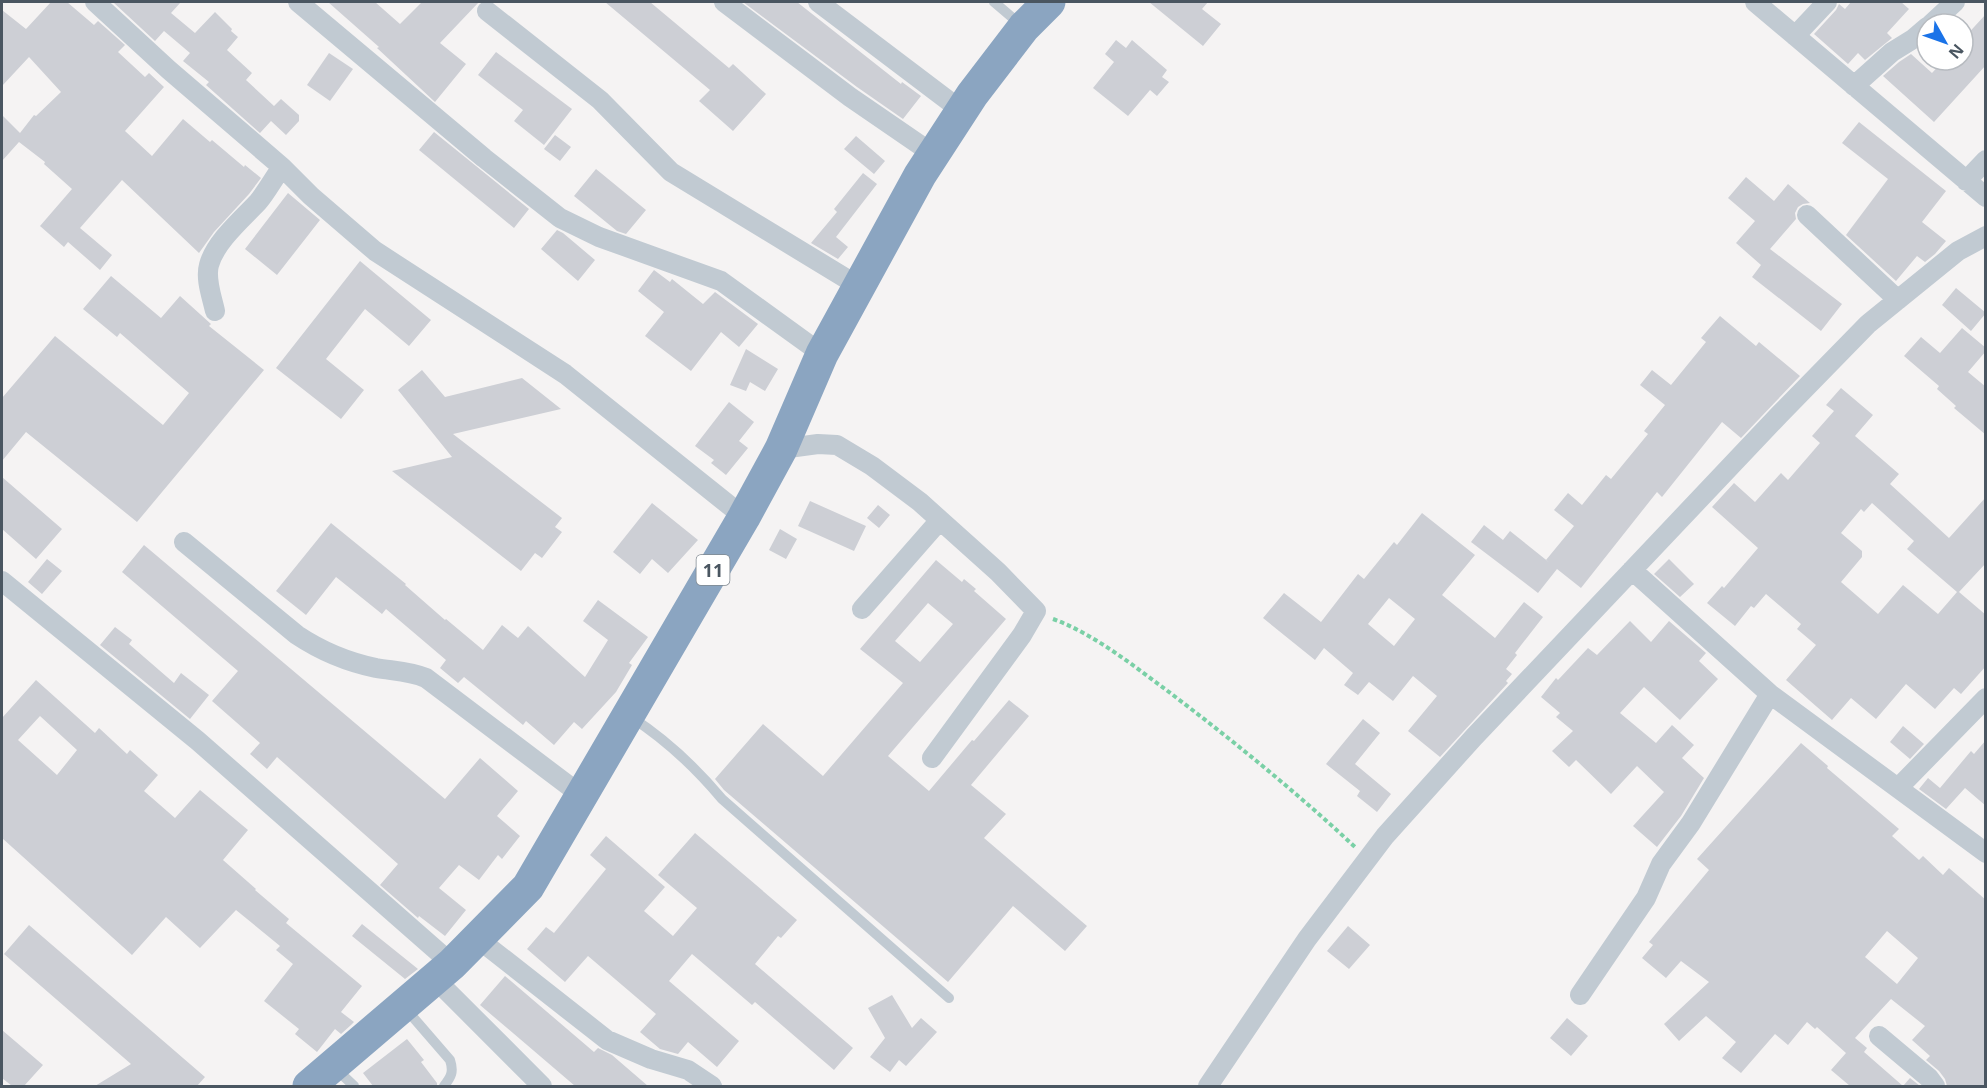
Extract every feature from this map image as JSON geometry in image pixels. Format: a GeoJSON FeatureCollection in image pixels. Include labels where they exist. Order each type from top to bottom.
{"type":"FeatureCollection","features":[{"type":"Feature","properties":{"kind":"highway","name":"11"},"geometry":{"type":"LineString","coordinates":[[332,1080],[403,1006],[443,972],[528,887],[744,517],[781,449],[822,354],[933,154],[1024,27],[1049,2]]}},
{"type":"Feature","properties":{"kind":"street"},"geometry":{"type":"LineString","coordinates":[[95,2],[375,251],[565,375],[744,517]]}},
{"type":"Feature","properties":{"kind":"street"},"geometry":{"type":"LineString","coordinates":[[298,2],[484,158],[560,218],[599,237],[721,281],[822,354]]}},
{"type":"Feature","properties":{"kind":"street"},"geometry":{"type":"LineString","coordinates":[[724,2],[850,97],[933,154]]}},
{"type":"Feature","properties":{"kind":"street"},"geometry":{"type":"LineString","coordinates":[[818,2],[962,111]]}},
{"type":"Feature","properties":{"kind":"street"},"geometry":{"type":"LineString","coordinates":[[1755,2],[1986,197]]}},
{"type":"Feature","properties":{"kind":"street"},"geometry":{"type":"LineString","coordinates":[[1795,36],[1827,2]]}},
{"type":"Feature","properties":{"kind":"street"},"geometry":{"type":"LineString","coordinates":[[488,11],[600,100],[671,172],[860,287]]}},
{"type":"Feature","properties":{"kind":"street"},"geometry":{"type":"LineString","coordinates":[[1854,86],[1892,52],[1915,37]]}},
{"type":"Feature","properties":{"kind":"street"},"geometry":{"type":"LineString","coordinates":[[1966,181],[1986,160]]}},
{"type":"Feature","properties":{"kind":"street"},"geometry":{"type":"LineString","coordinates":[[215,311],[207,277],[212,255],[259,200],[282,167]]}},
{"type":"Feature","properties":{"kind":"street"},"geometry":{"type":"LineString","coordinates":[[1807,215],[1898,300]]}},
{"type":"Feature","properties":{"kind":"street"},"geometry":{"type":"LineString","coordinates":[[1208,1086],[1307,939],[1385,836],[1474,737],[1868,324],[1958,251],[1986,236]]}},
{"type":"Feature","properties":{"kind":"street"},"geometry":{"type":"LineString","coordinates":[[781,449],[818,444],[837,445],[872,466],[920,502],[998,572],[1036,611],[1022,636],[932,758]]}},
{"type":"Feature","properties":{"kind":"street"},"geometry":{"type":"LineString","coordinates":[[862,609],[940,520]]}},
{"type":"Feature","properties":{"kind":"street"},"geometry":{"type":"LineString","coordinates":[[184,542],[297,635],[315,647],[374,668],[426,678],[581,795]]}},
{"type":"Feature","properties":{"kind":"street"},"geometry":{"type":"LineString","coordinates":[[1632,570],[1770,694],[1986,853]]}},
{"type":"Feature","properties":{"kind":"street"},"geometry":{"type":"LineString","coordinates":[[2,580],[198,741],[443,972],[542,1086]]}},
{"type":"Feature","properties":{"kind":"street"},"geometry":{"type":"LineString","coordinates":[[1580,995],[1646,898],[1661,864],[1691,824],[1770,694]]}},
{"type":"Feature","properties":{"kind":"street"},"geometry":{"type":"LineString","coordinates":[[1899,788],[1986,698]]}},
{"type":"Feature","properties":{"kind":"street"},"geometry":{"type":"LineString","coordinates":[[477,938],[607,1040],[651,1059],[688,1070],[712,1086]]}},
{"type":"Feature","properties":{"kind":"street"},"geometry":{"type":"LineString","coordinates":[[1879,1036],[1929,1078],[1935,1086]]}},
{"type":"Feature","properties":{"kind":"lane"},"geometry":{"type":"LineString","coordinates":[[994,2],[1024,27]]}},
{"type":"Feature","properties":{"kind":"lane"},"geometry":{"type":"LineString","coordinates":[[628,715],[644,725],[702,774],[722,800],[949,998]]}},
{"type":"Feature","properties":{"kind":"lane"},"geometry":{"type":"LineString","coordinates":[[403,1006],[450,1060],[453,1068],[452,1076],[444,1086]]}},
{"type":"Feature","properties":{"kind":"path"},"geometry":{"type":"LineString","coordinates":[[1036,611],[1068,624],[1128,662],[1192,709],[1291,790],[1368,859]]}},
{"type":"Feature","properties":{"kind":"building"},"geometry":{"type":"Polygon","coordinates":[[[51,2],[67,2],[94,25],[98,21],[125,45],[118,52],[145,77],[149,73],[164,87],[125,131],[152,156],[183,119],[210,142],[212,140],[261,178],[214,232],[199,253],[122,180],[80,228],[112,255],[100,270],[68,242],[64,247],[40,226],[72,189],[44,164],[45,162],[19,142],[2,161],[2,115],[20,133],[34,115],[36,116],[61,92],[29,57],[2,86],[2,10],[26,29],[51,2]]]}},
{"type":"Feature","properties":{"kind":"building"},"geometry":{"type":"Polygon","coordinates":[[[115,2],[181,2],[171,13],[195,33],[215,12],[238,37],[227,50],[252,73],[246,80],[274,106],[281,99],[299,115],[299,121],[286,135],[271,121],[260,133],[206,85],[209,82],[183,61],[190,53],[164,31],[155,41],[115,2]]]}},
{"type":"Feature","properties":{"kind":"building"},"geometry":{"type":"Polygon","coordinates":[[[328,2],[375,2],[400,24],[422,2],[479,2],[440,43],[466,64],[435,102],[377,48],[379,47],[328,2]]]}},
{"type":"Feature","properties":{"kind":"building"},"geometry":{"type":"Polygon","coordinates":[[[605,2],[650,2],[729,68],[733,64],[766,94],[733,131],[699,101],[710,90],[605,2]]]}},
{"type":"Feature","properties":{"kind":"building"},"geometry":{"type":"Polygon","coordinates":[[[743,2],[797,2],[901,84],[902,82],[921,96],[903,119],[743,2]]]}},
{"type":"Feature","properties":{"kind":"building"},"geometry":{"type":"Polygon","coordinates":[[[1149,2],[1208,2],[1202,9],[1221,24],[1203,46],[1149,2]]]}},
{"type":"Feature","properties":{"kind":"building"},"geometry":{"type":"Polygon","coordinates":[[[1851,2],[1901,2],[1909,9],[1887,33],[1892,38],[1865,60],[1858,53],[1848,64],[1814,34],[1839,4],[1845,9],[1851,2]]]}},
{"type":"Feature","properties":{"kind":"building"},"geometry":{"type":"Polygon","coordinates":[[[1986,14],[1986,65],[1934,122],[1883,76],[1911,54],[1915,58],[1915,72],[1975,72],[1975,26],[1986,14]]]}},
{"type":"Feature","properties":{"kind":"building"},"geometry":{"type":"Polygon","coordinates":[[[1116,40],[1126,48],[1132,40],[1167,70],[1162,77],[1169,82],[1157,96],[1150,90],[1128,116],[1093,88],[1114,62],[1105,54],[1116,40]]]}},
{"type":"Feature","properties":{"kind":"building"},"geometry":{"type":"Polygon","coordinates":[[[496,52],[572,109],[544,145],[514,121],[523,110],[478,75],[496,52]]]}},
{"type":"Feature","properties":{"kind":"building"},"geometry":{"type":"Polygon","coordinates":[[[329,53],[353,69],[330,101],[307,85],[329,53]]]}},
{"type":"Feature","properties":{"kind":"building"},"geometry":{"type":"Polygon","coordinates":[[[1859,122],[1946,191],[1922,222],[1946,241],[1925,262],[1917,256],[1896,281],[1846,235],[1888,179],[1842,143],[1859,122]]]}},
{"type":"Feature","properties":{"kind":"building"},"geometry":{"type":"Polygon","coordinates":[[[434,132],[529,209],[514,228],[419,150],[434,132]]]}},
{"type":"Feature","properties":{"kind":"building"},"geometry":{"type":"Polygon","coordinates":[[[555,135],[571,147],[560,161],[544,149],[555,135]]]}},
{"type":"Feature","properties":{"kind":"building"},"geometry":{"type":"Polygon","coordinates":[[[856,136],[885,161],[874,174],[844,149],[856,136]]]}},
{"type":"Feature","properties":{"kind":"building"},"geometry":{"type":"Polygon","coordinates":[[[596,169],[646,210],[626,234],[617,231],[574,196],[596,169]]]}},
{"type":"Feature","properties":{"kind":"building"},"geometry":{"type":"Polygon","coordinates":[[[863,173],[877,184],[836,237],[848,247],[838,259],[811,243],[837,212],[834,209],[863,173]]]}},
{"type":"Feature","properties":{"kind":"building"},"geometry":{"type":"Polygon","coordinates":[[[1746,177],[1774,201],[1788,184],[1810,203],[1798,207],[1795,213],[1796,219],[1770,249],[1842,304],[1821,331],[1752,277],[1761,265],[1736,243],[1755,221],[1728,198],[1746,177]]]}},
{"type":"Feature","properties":{"kind":"building"},"geometry":{"type":"Polygon","coordinates":[[[288,193],[320,220],[277,275],[245,249],[288,193]]]}},
{"type":"Feature","properties":{"kind":"building"},"geometry":{"type":"Polygon","coordinates":[[[557,230],[595,260],[578,281],[541,249],[557,230]]]}},
{"type":"Feature","properties":{"kind":"building"},"geometry":{"type":"Polygon","coordinates":[[[360,261],[431,320],[409,346],[365,309],[326,359],[364,390],[341,419],[276,368],[360,261]]]}},
{"type":"Feature","properties":{"kind":"building"},"geometry":{"type":"Polygon","coordinates":[[[654,270],[670,282],[672,279],[703,304],[715,292],[758,324],[739,347],[721,332],[691,371],[645,336],[664,312],[638,291],[654,270]]]}},
{"type":"Feature","properties":{"kind":"building"},"geometry":{"type":"Polygon","coordinates":[[[111,276],[161,318],[180,296],[211,324],[209,326],[264,370],[137,522],[26,432],[2,461],[2,398],[55,336],[163,425],[189,393],[120,333],[117,337],[83,309],[111,276]]]}},
{"type":"Feature","properties":{"kind":"building"},"geometry":{"type":"Polygon","coordinates":[[[1956,288],[1986,313],[1971,331],[1942,305],[1956,288]]]}},
{"type":"Feature","properties":{"kind":"building"},"geometry":{"type":"Polygon","coordinates":[[[1720,316],[1756,346],[1759,342],[1800,376],[1741,438],[1722,422],[1662,497],[1657,492],[1581,588],[1557,569],[1538,593],[1471,542],[1484,525],[1503,540],[1510,531],[1546,560],[1574,526],[1554,510],[1568,493],[1582,505],[1606,475],[1611,479],[1648,434],[1644,431],[1665,405],[1640,385],[1652,370],[1671,385],[1706,342],[1701,338],[1720,316]]]}},
{"type":"Feature","properties":{"kind":"building"},"geometry":{"type":"Polygon","coordinates":[[[1962,328],[1986,348],[1968,372],[1986,387],[1986,435],[1954,408],[1956,406],[1937,389],[1939,386],[1904,356],[1921,337],[1940,353],[1962,328]]]}},
{"type":"Feature","properties":{"kind":"building"},"geometry":{"type":"Polygon","coordinates":[[[746,349],[778,369],[765,391],[750,382],[746,391],[730,385],[746,349]]]}},
{"type":"Feature","properties":{"kind":"building"},"geometry":{"type":"Polygon","coordinates":[[[422,370],[445,397],[522,378],[561,409],[453,434],[562,518],[555,527],[562,532],[542,558],[535,553],[521,571],[392,471],[452,457],[398,390],[422,370]]]}},
{"type":"Feature","properties":{"kind":"building"},"geometry":{"type":"Polygon","coordinates":[[[1841,388],[1873,415],[1855,436],[1899,474],[1890,484],[1949,538],[1986,497],[1986,563],[1959,592],[1986,615],[1986,666],[1961,694],[1954,688],[1935,709],[1906,684],[1876,719],[1851,698],[1832,720],[1786,680],[1816,645],[1797,629],[1801,624],[1766,594],[1754,608],[1751,606],[1735,626],[1707,603],[1722,586],[1724,588],[1758,548],[1712,507],[1734,483],[1755,502],[1781,473],[1788,480],[1820,443],[1812,436],[1834,411],[1826,405],[1841,388]],[[1872,503],[1864,512],[1861,509],[1841,533],[1862,551],[1862,557],[1841,582],[1878,614],[1903,585],[1938,614],[1957,592],[1907,549],[1914,541],[1872,503]]]}},
{"type":"Feature","properties":{"kind":"building"},"geometry":{"type":"Polygon","coordinates":[[[729,402],[754,422],[739,441],[748,448],[726,475],[711,463],[714,460],[695,446],[729,402]]]}},
{"type":"Feature","properties":{"kind":"building"},"geometry":{"type":"Polygon","coordinates":[[[2,477],[62,529],[36,559],[2,529],[2,477]]]}},
{"type":"Feature","properties":{"kind":"building"},"geometry":{"type":"Polygon","coordinates":[[[810,501],[866,526],[854,551],[798,526],[810,501]]]}},
{"type":"Feature","properties":{"kind":"building"},"geometry":{"type":"Polygon","coordinates":[[[652,503],[698,540],[668,573],[652,559],[640,574],[613,552],[652,503]]]}},
{"type":"Feature","properties":{"kind":"building"},"geometry":{"type":"Polygon","coordinates":[[[878,505],[890,515],[879,528],[867,518],[878,505]]]}},
{"type":"Feature","properties":{"kind":"building"},"geometry":{"type":"Polygon","coordinates":[[[1422,513],[1475,555],[1442,595],[1495,638],[1524,602],[1543,617],[1515,653],[1517,655],[1506,669],[1512,674],[1506,681],[1508,683],[1440,757],[1408,731],[1437,696],[1413,676],[1393,701],[1369,682],[1358,695],[1344,685],[1353,673],[1324,648],[1315,660],[1263,618],[1284,593],[1321,622],[1358,574],[1364,579],[1394,542],[1397,545],[1422,513]],[[1389,598],[1368,624],[1394,646],[1415,619],[1389,598]]]}},
{"type":"Feature","properties":{"kind":"building"},"geometry":{"type":"Polygon","coordinates":[[[331,523],[483,650],[502,625],[518,638],[528,626],[585,677],[608,640],[583,621],[598,600],[648,637],[629,663],[632,665],[616,692],[582,729],[574,722],[554,745],[526,721],[523,725],[464,677],[458,683],[440,668],[446,660],[386,609],[382,614],[336,577],[306,615],[276,591],[331,523]]]}},
{"type":"Feature","properties":{"kind":"building"},"geometry":{"type":"Polygon","coordinates":[[[780,529],[797,539],[786,559],[769,550],[780,529]]]}},
{"type":"Feature","properties":{"kind":"building"},"geometry":{"type":"Polygon","coordinates":[[[144,545],[445,799],[480,758],[518,791],[497,816],[520,836],[502,859],[498,855],[479,880],[459,865],[439,888],[466,910],[445,936],[419,916],[418,918],[380,885],[398,864],[277,757],[267,769],[250,754],[260,743],[212,701],[238,671],[122,572],[144,545]]]}},
{"type":"Feature","properties":{"kind":"building"},"geometry":{"type":"Polygon","coordinates":[[[47,559],[62,571],[42,594],[28,582],[47,559]]]}},
{"type":"Feature","properties":{"kind":"building"},"geometry":{"type":"Polygon","coordinates":[[[1669,559],[1694,584],[1680,597],[1654,574],[1669,559]]]}},
{"type":"Feature","properties":{"kind":"building"},"geometry":{"type":"Polygon","coordinates":[[[936,560],[962,582],[964,579],[976,589],[974,591],[1006,619],[888,756],[929,791],[1009,700],[1029,716],[971,785],[1006,814],[984,838],[1087,926],[1065,951],[1013,906],[948,982],[724,790],[715,779],[763,724],[823,776],[903,683],[860,649],[936,560]],[[928,603],[895,641],[920,662],[953,624],[928,603]]]}},
{"type":"Feature","properties":{"kind":"building"},"geometry":{"type":"Polygon","coordinates":[[[1630,621],[1651,642],[1669,621],[1706,653],[1699,661],[1718,679],[1680,720],[1644,687],[1620,713],[1656,743],[1672,725],[1694,745],[1682,758],[1704,778],[1681,816],[1657,847],[1633,826],[1664,792],[1637,766],[1611,794],[1576,760],[1569,767],[1552,751],[1573,731],[1556,717],[1560,713],[1541,697],[1556,678],[1558,680],[1588,648],[1597,655],[1630,621]]]}},
{"type":"Feature","properties":{"kind":"building"},"geometry":{"type":"Polygon","coordinates":[[[115,627],[132,640],[129,644],[174,683],[181,673],[209,695],[190,719],[100,645],[115,627]]]}},
{"type":"Feature","properties":{"kind":"building"},"geometry":{"type":"Polygon","coordinates":[[[36,680],[95,733],[99,728],[127,754],[130,750],[158,775],[144,791],[175,818],[200,790],[248,830],[223,860],[289,919],[286,923],[362,986],[341,1012],[354,1022],[341,1034],[335,1029],[317,1052],[295,1034],[299,1029],[264,1001],[293,964],[276,950],[280,946],[236,910],[200,948],[166,917],[132,955],[2,838],[2,718],[36,680]],[[40,716],[18,740],[57,775],[77,750],[40,716]]]}},
{"type":"Feature","properties":{"kind":"building"},"geometry":{"type":"Polygon","coordinates":[[[1363,719],[1380,733],[1355,764],[1391,794],[1377,812],[1357,796],[1360,791],[1326,764],[1363,719]]]}},
{"type":"Feature","properties":{"kind":"building"},"geometry":{"type":"Polygon","coordinates":[[[1903,726],[1924,744],[1910,759],[1890,742],[1903,726]]]}},
{"type":"Feature","properties":{"kind":"building"},"geometry":{"type":"Polygon","coordinates":[[[1986,740],[1986,806],[1965,788],[1946,809],[1919,789],[1928,778],[1940,788],[1971,751],[1974,754],[1986,740]]]}},
{"type":"Feature","properties":{"kind":"building"},"geometry":{"type":"Polygon","coordinates":[[[1801,743],[1899,829],[1892,836],[1919,860],[1923,856],[1943,875],[1949,868],[1986,900],[1986,1086],[1947,1086],[1939,1071],[1926,1060],[1930,1056],[1912,1040],[1925,1026],[1891,999],[1855,1038],[1867,1048],[1864,1052],[1903,1086],[1850,1086],[1831,1070],[1846,1053],[1817,1027],[1815,1029],[1807,1022],[1788,1045],[1775,1034],[1741,1073],[1722,1058],[1736,1042],[1706,1016],[1679,1041],[1664,1024],[1709,982],[1681,961],[1666,978],[1642,958],[1653,945],[1649,942],[1709,870],[1697,859],[1801,743]],[[1887,931],[1865,957],[1897,984],[1918,958],[1887,931]]]}},
{"type":"Feature","properties":{"kind":"building"},"geometry":{"type":"Polygon","coordinates":[[[695,833],[797,920],[781,938],[778,936],[755,964],[853,1048],[834,1070],[755,1002],[752,1005],[692,954],[669,981],[739,1041],[717,1067],[688,1042],[678,1054],[660,1049],[640,1032],[656,1014],[588,956],[565,982],[527,949],[546,927],[554,933],[606,869],[590,855],[606,836],[665,887],[644,911],[673,936],[697,908],[658,875],[695,833]]]}},
{"type":"Feature","properties":{"kind":"building"},"geometry":{"type":"Polygon","coordinates":[[[362,924],[418,969],[405,979],[352,936],[362,924]]]}},
{"type":"Feature","properties":{"kind":"building"},"geometry":{"type":"Polygon","coordinates":[[[29,925],[205,1077],[197,1086],[95,1086],[131,1064],[4,954],[29,925]]]}},
{"type":"Feature","properties":{"kind":"building"},"geometry":{"type":"Polygon","coordinates":[[[1348,926],[1370,945],[1349,969],[1327,951],[1348,926]]]}},
{"type":"Feature","properties":{"kind":"building"},"geometry":{"type":"Polygon","coordinates":[[[505,976],[594,1052],[598,1048],[612,1055],[648,1086],[575,1086],[480,1005],[505,976]]]}},
{"type":"Feature","properties":{"kind":"building"},"geometry":{"type":"Polygon","coordinates":[[[892,995],[912,1028],[921,1018],[937,1032],[906,1066],[899,1060],[890,1072],[870,1057],[885,1038],[868,1008],[892,995]]]}},
{"type":"Feature","properties":{"kind":"building"},"geometry":{"type":"Polygon","coordinates":[[[1567,1018],[1588,1036],[1571,1056],[1550,1038],[1567,1018]]]}},
{"type":"Feature","properties":{"kind":"building"},"geometry":{"type":"Polygon","coordinates":[[[2,1030],[43,1065],[24,1086],[12,1086],[2,1078],[2,1030]]]}},
{"type":"Feature","properties":{"kind":"building"},"geometry":{"type":"Polygon","coordinates":[[[407,1039],[424,1060],[421,1062],[437,1086],[373,1086],[363,1073],[407,1039]]]}},
{"type":"Feature","properties":{"kind":"building"},"geometry":{"type":"Polygon","coordinates":[[[1910,1078],[1920,1086],[1903,1086],[1910,1078]]]}}]}
